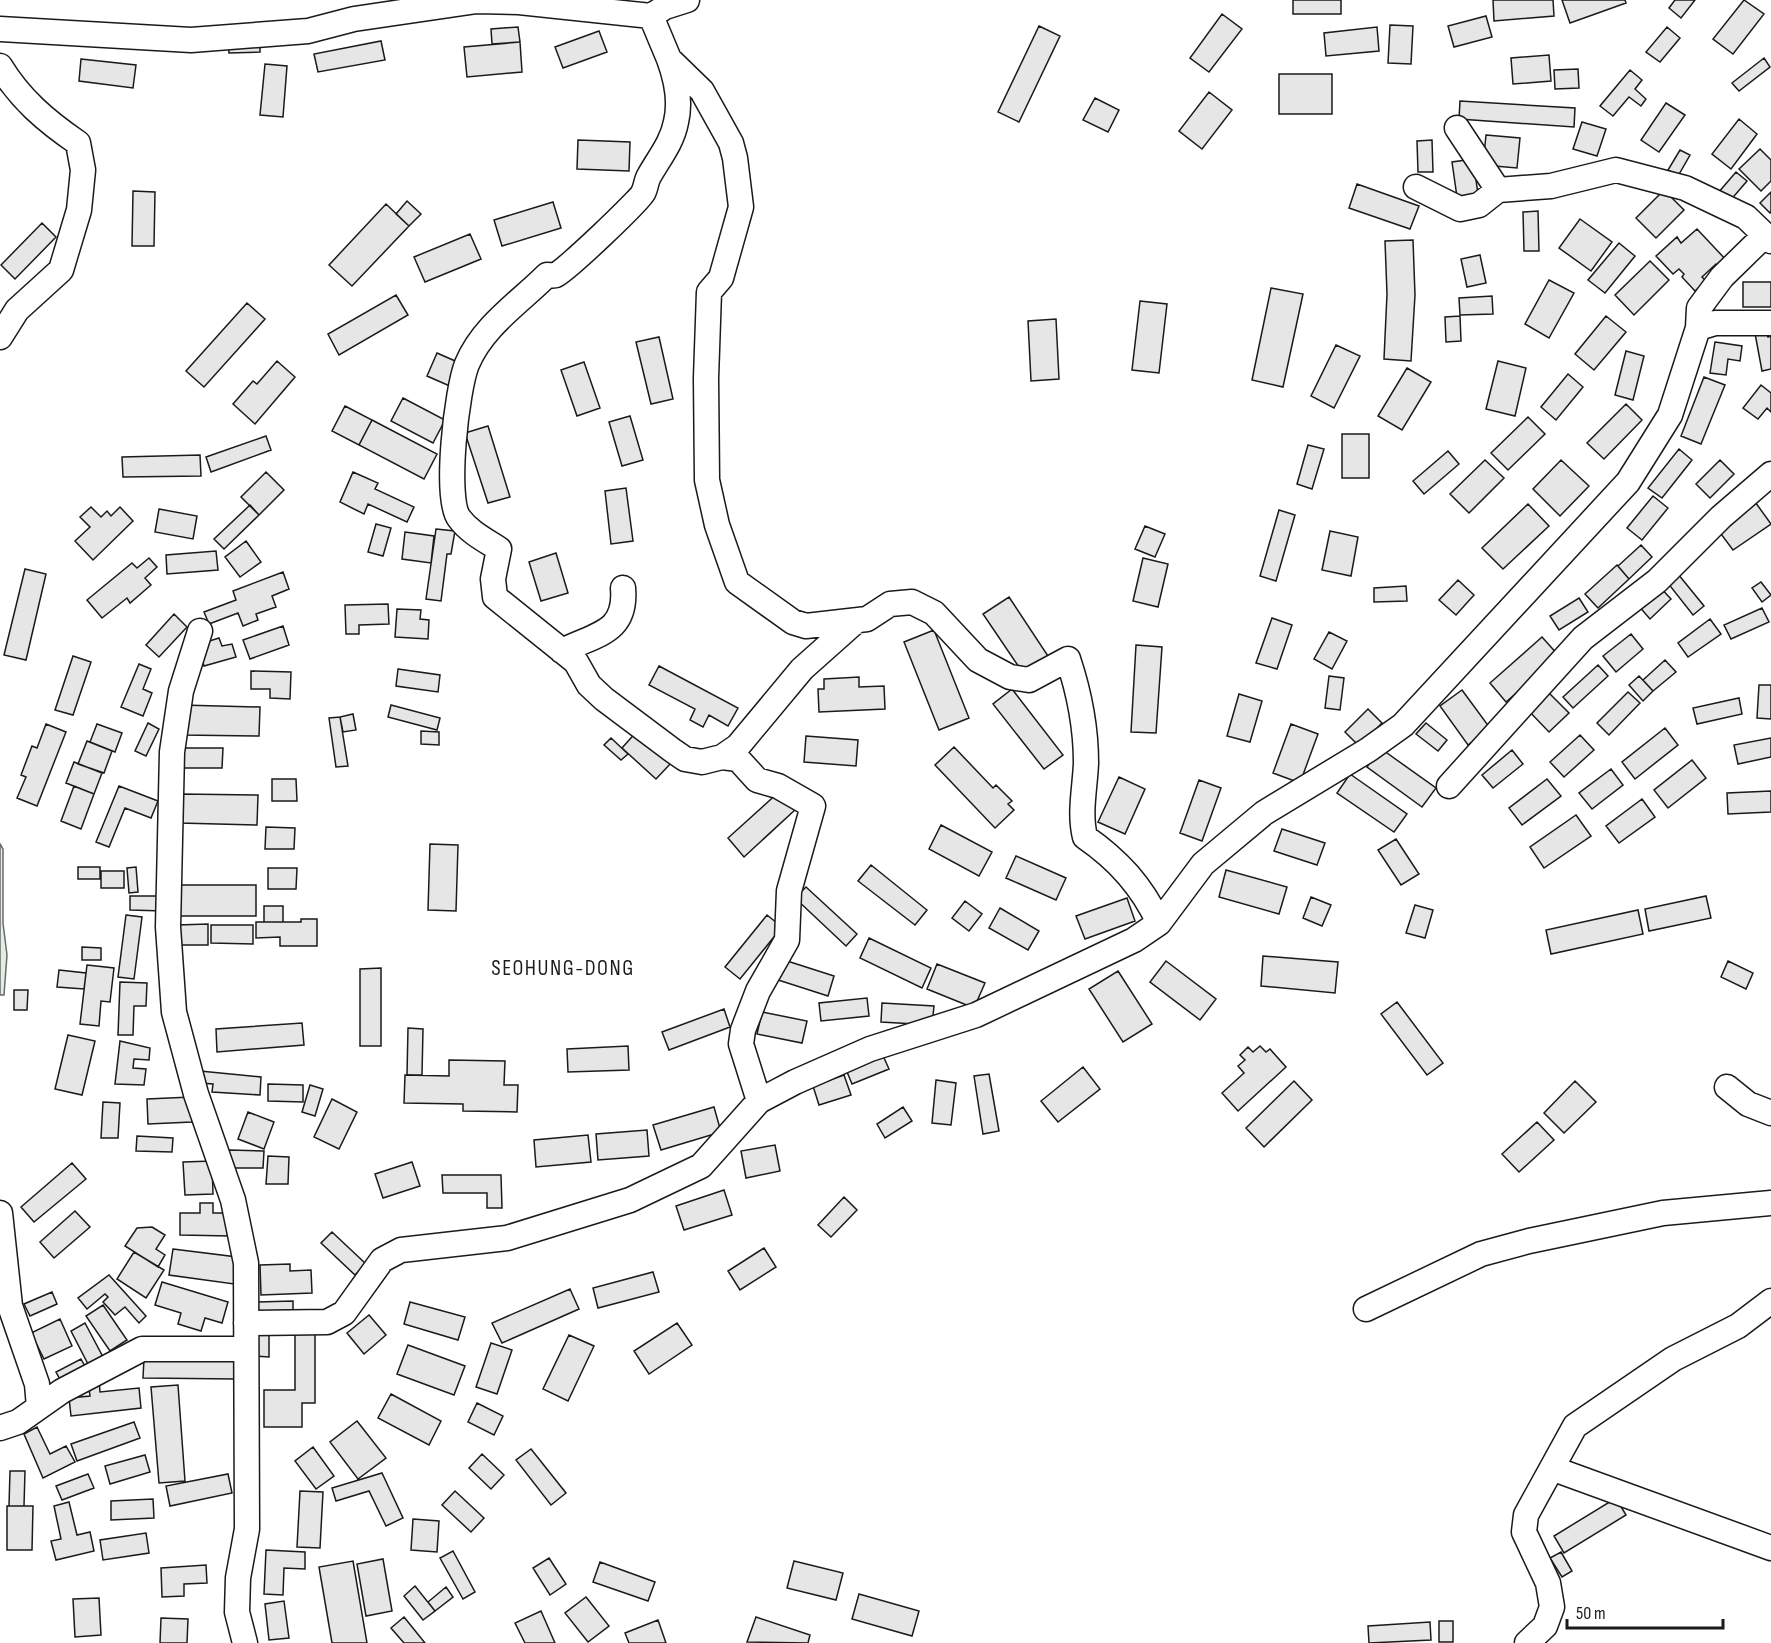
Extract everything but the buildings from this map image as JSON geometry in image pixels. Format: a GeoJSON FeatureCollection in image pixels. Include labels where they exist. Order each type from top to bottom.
{"type":"FeatureCollection","features":[{"type":"Feature","properties":{"kind":"street"},"geometry":{"type":"LineString","coordinates":[[0,29],[191,40],[308,31],[354,20],[477,1],[519,2],[651,16],[665,7],[687,0]]}},
{"type":"Feature","properties":{"kind":"street"},"geometry":{"type":"LineString","coordinates":[[651,16],[669,58],[677,92],[677,120],[672,139],[647,177],[643,193],[631,209],[612,222],[587,250],[556,275],[547,275],[520,302],[504,311],[467,365],[450,467],[457,517],[472,532],[499,549],[493,579],[495,597],[576,662],[589,685],[604,699],[685,759],[702,762],[722,757],[738,746],[802,669],[857,620]]}},
{"type":"Feature","properties":{"kind":"street"},"geometry":{"type":"LineString","coordinates":[[669,58],[702,91],[731,143],[735,158],[741,207],[721,278],[710,292],[706,378],[706,480],[717,525],[737,582],[793,622],[806,626],[867,619],[891,604],[912,602],[934,613],[978,660],[1010,677],[1029,680],[1068,659],[1079,692],[1083,726],[1086,762],[1082,824],[1085,837],[1109,853],[1133,879],[1150,903],[1159,923]]}},
{"type":"Feature","properties":{"kind":"street"},"geometry":{"type":"LineString","coordinates":[[0,66],[14,90],[47,122],[78,143],[83,170],[79,210],[61,270],[17,310],[0,337]]}},
{"type":"Feature","properties":{"kind":"street"},"geometry":{"type":"LineString","coordinates":[[1457,128],[1498,190]]}},
{"type":"Feature","properties":{"kind":"street"},"geometry":{"type":"LineString","coordinates":[[246,1323],[327,1322],[344,1313],[382,1260],[401,1250],[507,1238],[630,1200],[700,1166],[759,1101],[870,1049],[976,1015],[1134,940],[1159,923],[1203,864],[1255,820],[1368,750],[1403,725],[1628,482],[1670,415],[1698,328],[1699,308],[1722,276],[1768,239],[1746,217],[1685,188],[1616,170],[1551,186],[1498,190],[1479,205],[1460,209],[1416,187]]}},
{"type":"Feature","properties":{"kind":"street"},"geometry":{"type":"LineString","coordinates":[[1698,328],[1715,323],[1771,323]]}},
{"type":"Feature","properties":{"kind":"street"},"geometry":{"type":"LineString","coordinates":[[1449,786],[1582,638],[1657,581],[1721,517],[1771,474]]}},
{"type":"Feature","properties":{"kind":"street"},"geometry":{"type":"LineString","coordinates":[[562,651],[594,638],[616,623],[622,612],[623,588]]}},
{"type":"Feature","properties":{"kind":"street"},"geometry":{"type":"LineString","coordinates":[[200,631],[181,691],[172,752],[168,927],[174,1012],[196,1094],[233,1200],[242,1234],[246,1263],[248,1529],[238,1578],[237,1612],[245,1643]]}},
{"type":"Feature","properties":{"kind":"street"},"geometry":{"type":"LineString","coordinates":[[722,757],[738,759],[757,780],[778,786],[813,806],[789,891],[787,940],[758,990],[743,1030],[741,1044],[759,1101]]}},
{"type":"Feature","properties":{"kind":"street"},"geometry":{"type":"LineString","coordinates":[[1727,1087],[1748,1104],[1771,1113]]}},
{"type":"Feature","properties":{"kind":"street"},"geometry":{"type":"LineString","coordinates":[[1366,1309],[1481,1254],[1529,1241],[1663,1213],[1771,1203]]}},
{"type":"Feature","properties":{"kind":"street"},"geometry":{"type":"LineString","coordinates":[[0,1213],[10,1306],[37,1384],[39,1407]]}},
{"type":"Feature","properties":{"kind":"street"},"geometry":{"type":"LineString","coordinates":[[1527,1643],[1545,1626],[1552,1607],[1548,1583],[1524,1532],[1526,1515],[1554,1469],[1575,1426],[1673,1359],[1738,1326],[1771,1301]]}},
{"type":"Feature","properties":{"kind":"street"},"geometry":{"type":"LineString","coordinates":[[0,1428],[18,1422],[62,1391],[142,1348],[245,1349]]}},
{"type":"Feature","properties":{"kind":"street"},"geometry":{"type":"LineString","coordinates":[[1554,1469],[1771,1548]]}},
{"type":"Feature","properties":{"kind":"green space"},"geometry":{"type":"Polygon","coordinates":[[[0,844],[3,849],[3,923],[7,955],[4,995],[0,995],[0,844]]]}},
{"type":"Feature","properties":{"kind":"district","name":"SEOHUNG-DONG"},"geometry":{"type":"Point","coordinates":[563,968]}}]}
